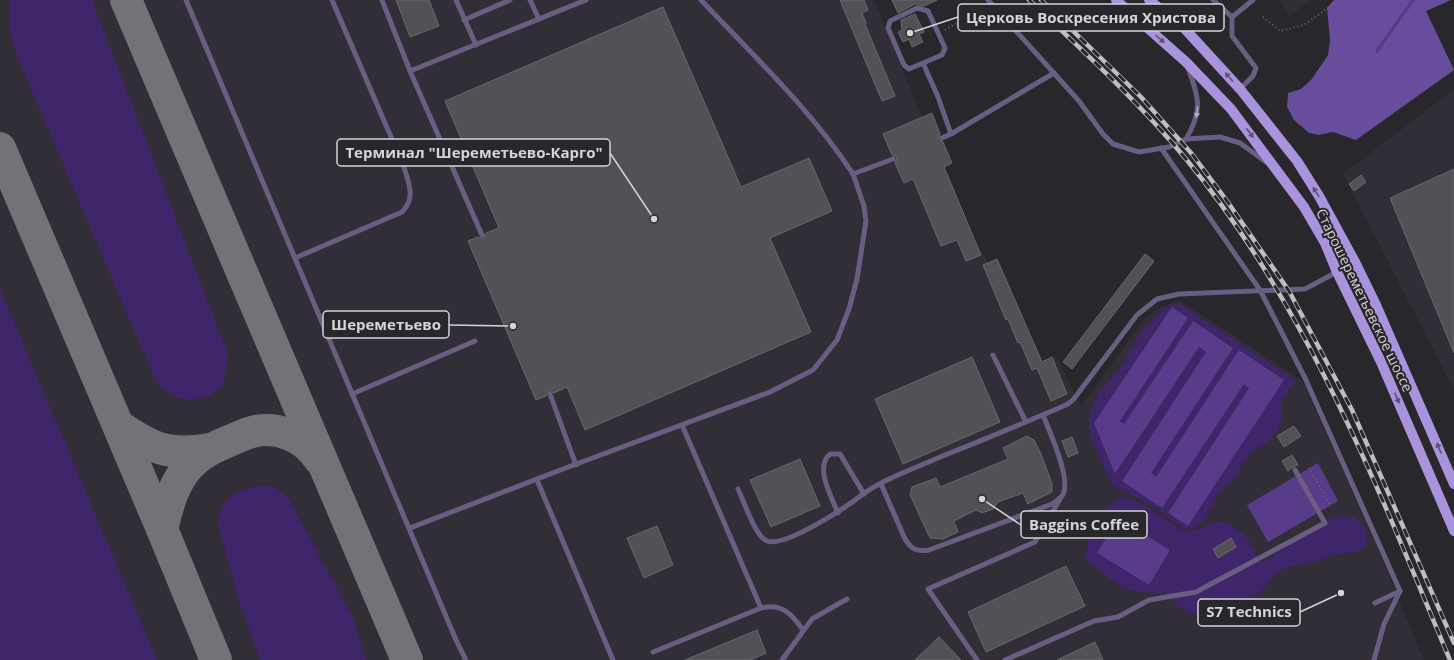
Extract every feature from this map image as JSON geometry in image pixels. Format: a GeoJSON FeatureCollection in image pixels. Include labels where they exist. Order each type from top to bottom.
{"type":"FeatureCollection","features":[{"type":"Feature","properties":{"kind":"main road","name":"Старошереметьевское шоссе"},"geometry":{"type":"LineString","coordinates":[[1116,0],[1186,62],[1231,109],[1281,174],[1304,207],[1325,243],[1337,272],[1381,362],[1454,531]]}},
{"type":"Feature","properties":{"kind":"main road","name":"Старошереметьевское шоссе"},"geometry":{"type":"LineString","coordinates":[[1149,0],[1185,30],[1240,90],[1298,162],[1337,227],[1376,306],[1454,484]]}},
{"type":"Feature","properties":{"kind":"lane"},"geometry":{"type":"LineString","coordinates":[[186,0],[466,660]]}},
{"type":"Feature","properties":{"kind":"lane"},"geometry":{"type":"LineString","coordinates":[[295,258],[402,212],[408,206],[412,195],[404,167],[332,0]]}},
{"type":"Feature","properties":{"kind":"lane"},"geometry":{"type":"LineString","coordinates":[[382,0],[410,71],[482,235]]}},
{"type":"Feature","properties":{"kind":"lane"},"geometry":{"type":"LineString","coordinates":[[456,0],[476,45]]}},
{"type":"Feature","properties":{"kind":"lane"},"geometry":{"type":"LineString","coordinates":[[464,20],[510,0]]}},
{"type":"Feature","properties":{"kind":"lane"},"geometry":{"type":"LineString","coordinates":[[530,0],[539,19]]}},
{"type":"Feature","properties":{"kind":"lane"},"geometry":{"type":"LineString","coordinates":[[410,71],[586,0]]}},
{"type":"Feature","properties":{"kind":"lane"},"geometry":{"type":"LineString","coordinates":[[410,528],[770,392],[813,370],[837,340],[849,309],[857,279],[866,221],[864,206],[853,174],[834,147],[768,70],[702,0]]}},
{"type":"Feature","properties":{"kind":"lane"},"geometry":{"type":"LineString","coordinates":[[988,0],[1079,101],[1103,134],[1113,144],[1139,152],[1161,148],[1186,139],[1212,137],[1231,140],[1255,153],[1281,174]]}},
{"type":"Feature","properties":{"kind":"lane"},"geometry":{"type":"LineString","coordinates":[[1213,0],[1232,18],[1232,36],[1256,68],[1253,76],[1240,90]]}},
{"type":"Feature","properties":{"kind":"lane"},"geometry":{"type":"LineString","coordinates":[[1232,18],[1253,0]]}},
{"type":"Feature","properties":{"kind":"lane"},"geometry":{"type":"LineString","coordinates":[[917,8],[928,11],[945,48],[942,55],[923,63],[909,69],[904,65],[888,28],[890,21],[917,8]]}},
{"type":"Feature","properties":{"kind":"lane"},"geometry":{"type":"LineString","coordinates":[[1186,62],[1198,96],[1199,111],[1193,128],[1186,139]]}},
{"type":"Feature","properties":{"kind":"lane"},"geometry":{"type":"LineString","coordinates":[[923,63],[938,97],[951,134]]}},
{"type":"Feature","properties":{"kind":"lane"},"geometry":{"type":"LineString","coordinates":[[942,138],[1054,73]]}},
{"type":"Feature","properties":{"kind":"lane"},"geometry":{"type":"LineString","coordinates":[[1161,148],[1260,290],[1305,378],[1400,591],[1384,624],[1374,660]]}},
{"type":"Feature","properties":{"kind":"lane"},"geometry":{"type":"LineString","coordinates":[[853,174],[893,159]]}},
{"type":"Feature","properties":{"kind":"lane"},"geometry":{"type":"LineString","coordinates":[[738,489],[758,533],[766,541],[773,542],[782,540],[838,513],[864,494],[881,484],[1043,415],[1073,400],[1137,314],[1157,299],[1179,294],[1305,289],[1337,272]]}},
{"type":"Feature","properties":{"kind":"lane"},"geometry":{"type":"LineString","coordinates":[[352,394],[475,341]]}},
{"type":"Feature","properties":{"kind":"lane"},"geometry":{"type":"LineString","coordinates":[[993,355],[1026,422]]}},
{"type":"Feature","properties":{"kind":"lane"},"geometry":{"type":"LineString","coordinates":[[550,394],[576,465]]}},
{"type":"Feature","properties":{"kind":"lane"},"geometry":{"type":"LineString","coordinates":[[977,660],[928,589],[1035,542],[1065,489],[1063,470],[1043,415]]}},
{"type":"Feature","properties":{"kind":"lane"},"geometry":{"type":"LineString","coordinates":[[682,425],[761,608]]}},
{"type":"Feature","properties":{"kind":"lane"},"geometry":{"type":"LineString","coordinates":[[838,513],[826,481],[824,469],[825,460],[830,454],[840,454],[864,494]]}},
{"type":"Feature","properties":{"kind":"lane"},"geometry":{"type":"LineString","coordinates":[[1005,660],[1094,621],[1118,617],[1149,600],[1196,592],[1325,523],[1295,470]]}},
{"type":"Feature","properties":{"kind":"lane"},"geometry":{"type":"LineString","coordinates":[[536,480],[613,660]]}},
{"type":"Feature","properties":{"kind":"lane"},"geometry":{"type":"LineString","coordinates":[[881,484],[905,539],[910,546],[921,551],[929,550],[1052,504],[1062,496]]}},
{"type":"Feature","properties":{"kind":"lane"},"geometry":{"type":"LineString","coordinates":[[1375,602],[1400,591]]}},
{"type":"Feature","properties":{"kind":"lane"},"geometry":{"type":"LineString","coordinates":[[782,660],[812,619],[847,599]]}},
{"type":"Feature","properties":{"kind":"lane"},"geometry":{"type":"LineString","coordinates":[[653,652],[761,608],[770,606],[789,612],[803,630]]}},
{"type":"Feature","properties":{"kind":"path"},"geometry":{"type":"LineString","coordinates":[[938,32],[979,10],[984,0]]}},
{"type":"Feature","properties":{"kind":"path"},"geometry":{"type":"LineString","coordinates":[[1263,17],[1280,31],[1304,25],[1339,0]]}},
{"type":"Feature","properties":{"kind":"path"},"geometry":{"type":"LineString","coordinates":[[1309,468],[1331,506]]}},
{"type":"Feature","properties":{"kind":"shaded area"},"geometry":{"type":"Polygon","coordinates":[[[0,0],[874,0],[922,117],[932,113],[952,163],[944,167],[981,254],[984,254],[988,263],[997,259],[1042,361],[1056,356],[1081,406],[1144,319],[1161,307],[1179,300],[1302,380],[1377,547],[1424,660],[0,660],[0,0]]]}},
{"type":"Feature","properties":{"kind":"shaded area"},"geometry":{"type":"Polygon","coordinates":[[[10,0],[92,0],[228,354],[224,383],[212,395],[191,400],[171,396],[157,384],[17,56],[10,30],[10,0]]]}},
{"type":"Feature","properties":{"kind":"shaded area"},"geometry":{"type":"Polygon","coordinates":[[[1280,0],[1312,0],[1289,16],[1280,0]]]}},
{"type":"Feature","properties":{"kind":"shaded area"},"geometry":{"type":"Polygon","coordinates":[[[1334,0],[1451,0],[1426,11],[1454,70],[1356,140],[1333,132],[1319,135],[1309,133],[1294,120],[1287,107],[1288,93],[1301,89],[1311,80],[1328,55],[1330,40],[1327,8],[1334,0]]]}},
{"type":"Feature","properties":{"kind":"shaded area"},"geometry":{"type":"Polygon","coordinates":[[[1454,89],[1454,390],[1343,174],[1454,89]]]}},
{"type":"Feature","properties":{"kind":"shaded area"},"geometry":{"type":"Polygon","coordinates":[[[0,289],[157,660],[0,660],[0,289]]]}},
{"type":"Feature","properties":{"kind":"shaded area"},"geometry":{"type":"Polygon","coordinates":[[[1179,303],[1294,379],[1295,382],[1281,401],[1282,417],[1277,432],[1267,443],[1253,450],[1241,465],[1237,476],[1220,492],[1206,519],[1192,529],[1186,529],[1172,521],[1154,506],[1113,486],[1091,440],[1089,428],[1089,415],[1098,394],[1122,365],[1141,331],[1165,307],[1179,303]],[[1172,307],[1094,423],[1116,474],[1199,347],[1206,352],[1122,481],[1162,508],[1244,384],[1249,388],[1168,513],[1188,526],[1284,380],[1239,351],[1156,477],[1150,473],[1233,348],[1193,321],[1124,424],[1119,421],[1188,318],[1172,307]]]}},
{"type":"Feature","properties":{"kind":"shaded area"},"geometry":{"type":"Polygon","coordinates":[[[1172,307],[1188,318],[1120,421],[1124,424],[1193,321],[1233,348],[1151,473],[1156,477],[1239,350],[1284,380],[1188,526],[1168,513],[1249,388],[1244,384],[1162,508],[1122,481],[1206,352],[1199,347],[1115,474],[1094,423],[1172,307]]]}},
{"type":"Feature","properties":{"kind":"shaded area"},"geometry":{"type":"Polygon","coordinates":[[[1318,463],[1338,501],[1268,542],[1247,505],[1318,463]]]}},
{"type":"Feature","properties":{"kind":"shaded area"},"geometry":{"type":"Polygon","coordinates":[[[263,485],[276,488],[289,499],[353,618],[366,660],[260,660],[238,598],[218,523],[220,513],[227,500],[233,495],[246,489],[263,485]]]}},
{"type":"Feature","properties":{"kind":"shaded area"},"geometry":{"type":"Polygon","coordinates":[[[1124,496],[1148,507],[1180,529],[1191,531],[1199,530],[1218,522],[1225,522],[1246,537],[1261,561],[1271,559],[1290,539],[1308,532],[1333,517],[1353,517],[1363,524],[1367,541],[1364,549],[1355,552],[1336,554],[1318,561],[1284,568],[1268,582],[1258,594],[1233,604],[1224,612],[1208,614],[1189,613],[1178,607],[1170,596],[1166,594],[1134,591],[1121,587],[1086,560],[1084,556],[1088,549],[1088,536],[1105,509],[1113,502],[1124,496]]]}},
{"type":"Feature","properties":{"kind":"shaded area"},"geometry":{"type":"Polygon","coordinates":[[[1118,518],[1170,550],[1149,585],[1097,553],[1118,518]]]}},
{"type":"Feature","properties":{"kind":"building"},"geometry":{"type":"Polygon","coordinates":[[[396,0],[429,0],[439,26],[410,37],[396,0]]]}},
{"type":"Feature","properties":{"kind":"building"},"geometry":{"type":"Polygon","coordinates":[[[840,0],[864,0],[868,10],[862,13],[866,23],[865,24],[895,96],[882,101],[840,0]]]}},
{"type":"Feature","properties":{"kind":"building"},"geometry":{"type":"Polygon","coordinates":[[[892,0],[937,0],[924,6],[915,4],[898,13],[892,0]]]}},
{"type":"Feature","properties":{"kind":"building"},"geometry":{"type":"Polygon","coordinates":[[[663,7],[741,187],[809,158],[832,211],[770,238],[811,332],[585,430],[567,387],[554,393],[548,390],[546,396],[536,400],[468,241],[478,237],[483,239],[486,233],[499,228],[445,101],[663,7]]]}},
{"type":"Feature","properties":{"kind":"building"},"geometry":{"type":"Polygon","coordinates":[[[915,14],[924,32],[919,34],[923,42],[912,47],[909,39],[903,42],[898,32],[902,30],[901,20],[915,14]]]}},
{"type":"Feature","properties":{"kind":"building"},"geometry":{"type":"Polygon","coordinates":[[[932,113],[940,134],[938,139],[943,142],[952,163],[944,167],[981,255],[966,261],[957,240],[941,246],[913,179],[904,183],[895,163],[897,157],[892,155],[883,134],[932,113]]]}},
{"type":"Feature","properties":{"kind":"building"},"geometry":{"type":"Polygon","coordinates":[[[1454,169],[1454,353],[1390,198],[1454,169]]]}},
{"type":"Feature","properties":{"kind":"building"},"geometry":{"type":"Polygon","coordinates":[[[1361,175],[1366,182],[1354,191],[1349,184],[1361,175]]]}},
{"type":"Feature","properties":{"kind":"building"},"geometry":{"type":"Polygon","coordinates":[[[1145,254],[1154,261],[1072,369],[1063,362],[1145,254]]]}},
{"type":"Feature","properties":{"kind":"building"},"geometry":{"type":"Polygon","coordinates":[[[997,259],[1042,362],[1052,357],[1067,394],[1051,401],[1037,368],[1032,370],[1020,342],[1018,343],[1008,319],[1006,320],[983,265],[997,259]]]}},
{"type":"Feature","properties":{"kind":"building"},"geometry":{"type":"Polygon","coordinates":[[[972,357],[1000,422],[903,464],[875,399],[972,357]]]}},
{"type":"Feature","properties":{"kind":"building"},"geometry":{"type":"Polygon","coordinates":[[[1294,426],[1301,436],[1284,447],[1277,436],[1294,426]]]}},
{"type":"Feature","properties":{"kind":"building"},"geometry":{"type":"Polygon","coordinates":[[[1027,436],[1034,440],[1041,454],[1052,484],[1052,492],[1028,504],[1023,493],[998,502],[993,509],[982,513],[976,510],[954,521],[958,532],[943,539],[930,538],[910,495],[912,487],[936,478],[940,487],[1008,459],[1003,448],[1027,436]]]}},
{"type":"Feature","properties":{"kind":"building"},"geometry":{"type":"Polygon","coordinates":[[[1072,437],[1078,453],[1068,457],[1062,441],[1072,437]]]}},
{"type":"Feature","properties":{"kind":"building"},"geometry":{"type":"Polygon","coordinates":[[[1292,455],[1298,465],[1288,471],[1282,461],[1292,455]]]}},
{"type":"Feature","properties":{"kind":"building"},"geometry":{"type":"Polygon","coordinates":[[[800,459],[820,506],[771,527],[750,480],[800,459]]]}},
{"type":"Feature","properties":{"kind":"building"},"geometry":{"type":"Polygon","coordinates":[[[657,526],[673,565],[644,578],[627,538],[657,526]]]}},
{"type":"Feature","properties":{"kind":"building"},"geometry":{"type":"Polygon","coordinates":[[[1231,538],[1236,547],[1218,558],[1213,549],[1231,538]]]}},
{"type":"Feature","properties":{"kind":"building"},"geometry":{"type":"Polygon","coordinates":[[[1066,566],[1085,606],[986,652],[968,612],[1066,566]]]}},
{"type":"Feature","properties":{"kind":"building"},"geometry":{"type":"Polygon","coordinates":[[[757,630],[766,653],[750,660],[685,660],[757,630]]]}},
{"type":"Feature","properties":{"kind":"building"},"geometry":{"type":"Polygon","coordinates":[[[939,637],[961,660],[915,660],[939,637]]]}},
{"type":"Feature","properties":{"kind":"building"},"geometry":{"type":"Polygon","coordinates":[[[1095,642],[1103,660],[1057,660],[1095,642]]]}},
{"type":"Feature","properties":{"kind":"waterway"},"geometry":{"type":"LineString","coordinates":[[1377,51],[1413,0]]}},
{"type":"Feature","properties":{"kind":"taxiway"},"geometry":{"type":"LineString","coordinates":[[126,0],[407,660]]}},
{"type":"Feature","properties":{"kind":"taxiway"},"geometry":{"type":"LineString","coordinates":[[0,148],[216,660]]}},
{"type":"Feature","properties":{"kind":"taxiway"},"geometry":{"type":"LineString","coordinates":[[119,426],[142,440],[162,449],[183,452],[210,449]]}},
{"type":"Feature","properties":{"kind":"taxiway"},"geometry":{"type":"LineString","coordinates":[[162,529],[175,487],[184,472],[199,457],[224,443],[252,432],[271,430],[290,435],[298,439],[313,451],[319,459]]}},
{"type":"Feature","properties":{"kind":"railway"},"geometry":{"type":"LineString","coordinates":[[1029,0],[1110,77],[1168,138],[1186,159],[1229,216],[1268,275],[1303,336],[1336,399],[1395,529],[1450,660]]}},
{"type":"Feature","properties":{"kind":"railway"},"geometry":{"type":"LineString","coordinates":[[1041,0],[1141,97],[1192,154],[1227,201],[1289,291],[1352,410],[1454,643]]}},
{"type":"Feature","properties":{"kind":"place","name":"Церковь Воскресения Христова"},"geometry":{"type":"Point","coordinates":[910,33]}},
{"type":"Feature","properties":{"kind":"place","name":"Терминал \"Шереметьево-Карго\""},"geometry":{"type":"Point","coordinates":[654,219]}},
{"type":"Feature","properties":{"kind":"place","name":"Шереметьево"},"geometry":{"type":"Point","coordinates":[513,326]}},
{"type":"Feature","properties":{"kind":"place","name":"Baggins Coffee"},"geometry":{"type":"Point","coordinates":[982,499]}},
{"type":"Feature","properties":{"kind":"place","name":"S7 Technics"},"geometry":{"type":"Point","coordinates":[1341,593]}}]}
